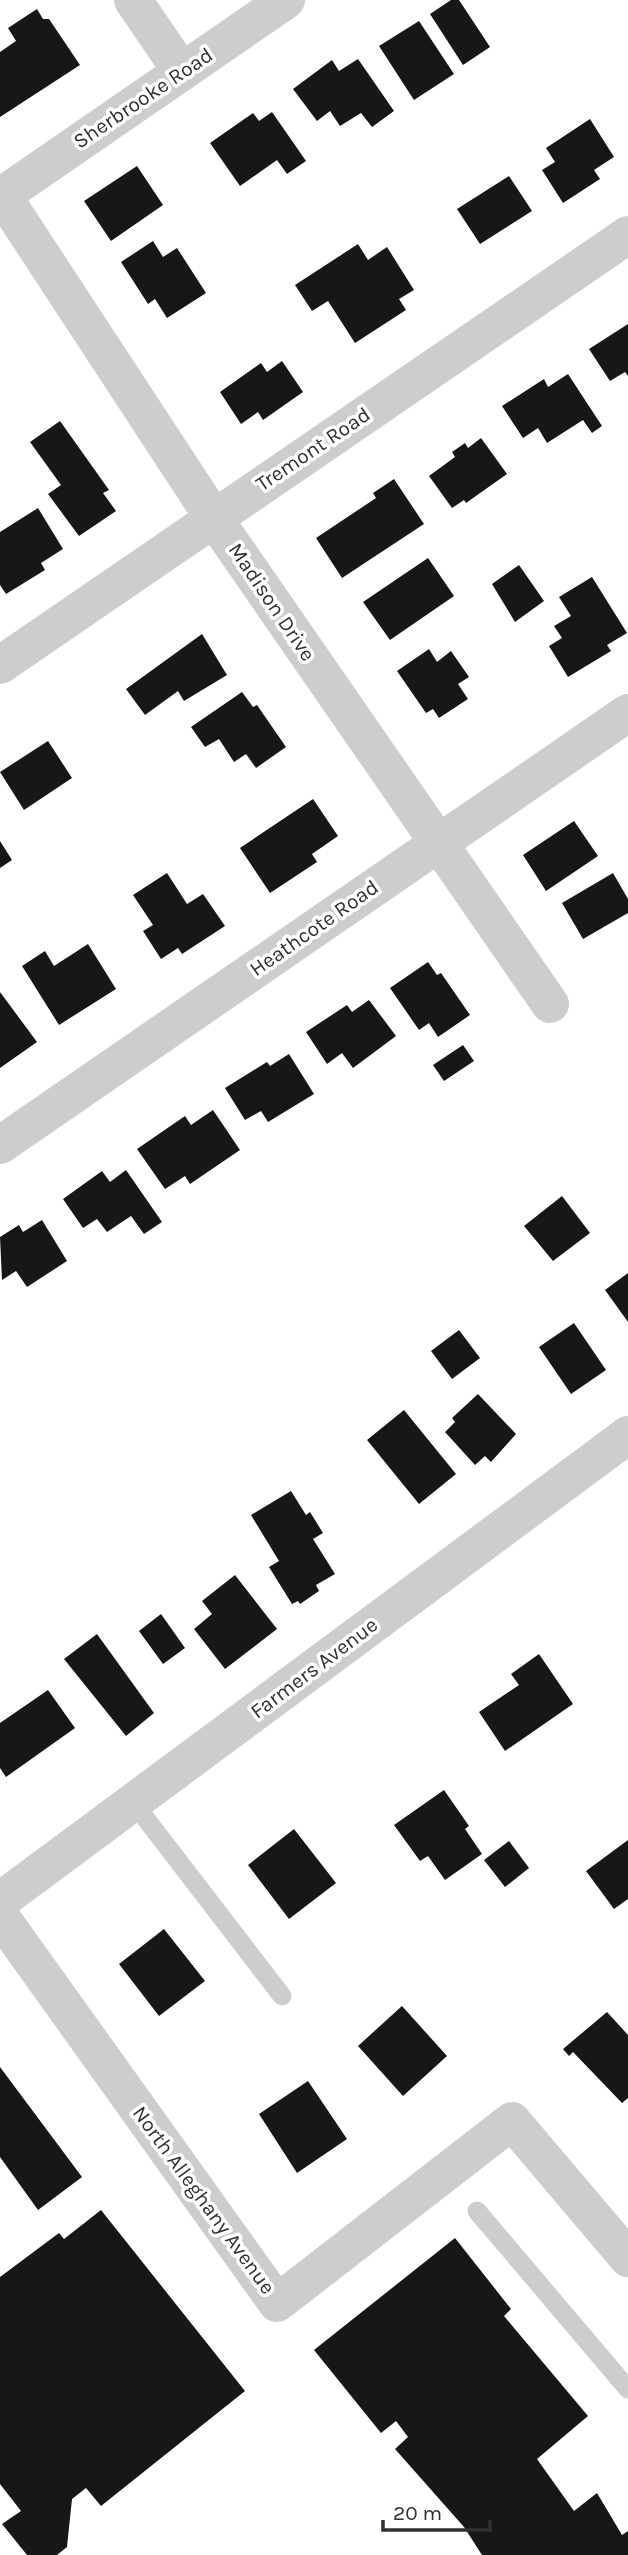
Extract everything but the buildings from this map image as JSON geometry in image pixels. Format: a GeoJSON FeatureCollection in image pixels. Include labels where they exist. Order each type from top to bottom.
{"type":"FeatureCollection","features":[{"type":"Feature","properties":{"kind":"street"},"geometry":{"type":"LineString","coordinates":[[133,0],[182,72]]}},
{"type":"Feature","properties":{"kind":"street","name":"Sherbrooke Road"},"geometry":{"type":"LineString","coordinates":[[1,196],[286,0]]}},
{"type":"Feature","properties":{"kind":"street","name":"Madison Drive"},"geometry":{"type":"LineString","coordinates":[[1,196],[213,517],[550,1004]]}},
{"type":"Feature","properties":{"kind":"street","name":"Tremont Road"},"geometry":{"type":"LineString","coordinates":[[0,665],[628,235]]}},
{"type":"Feature","properties":{"kind":"street","name":"Heathcote Road"},"geometry":{"type":"LineString","coordinates":[[0,1145],[628,712]]}},
{"type":"Feature","properties":{"kind":"street","name":"Farmers Avenue"},"geometry":{"type":"LineString","coordinates":[[0,1900],[628,1435]]}},
{"type":"Feature","properties":{"kind":"street","name":"North Alleghany Avenue"},"geometry":{"type":"LineString","coordinates":[[0,1916],[277,2302],[512,2121],[628,2258]]}},
{"type":"Feature","properties":{"kind":"lane"},"geometry":{"type":"LineString","coordinates":[[133,1802],[282,1996]]}},
{"type":"Feature","properties":{"kind":"lane"},"geometry":{"type":"LineString","coordinates":[[477,2211],[628,2389]]}}]}
